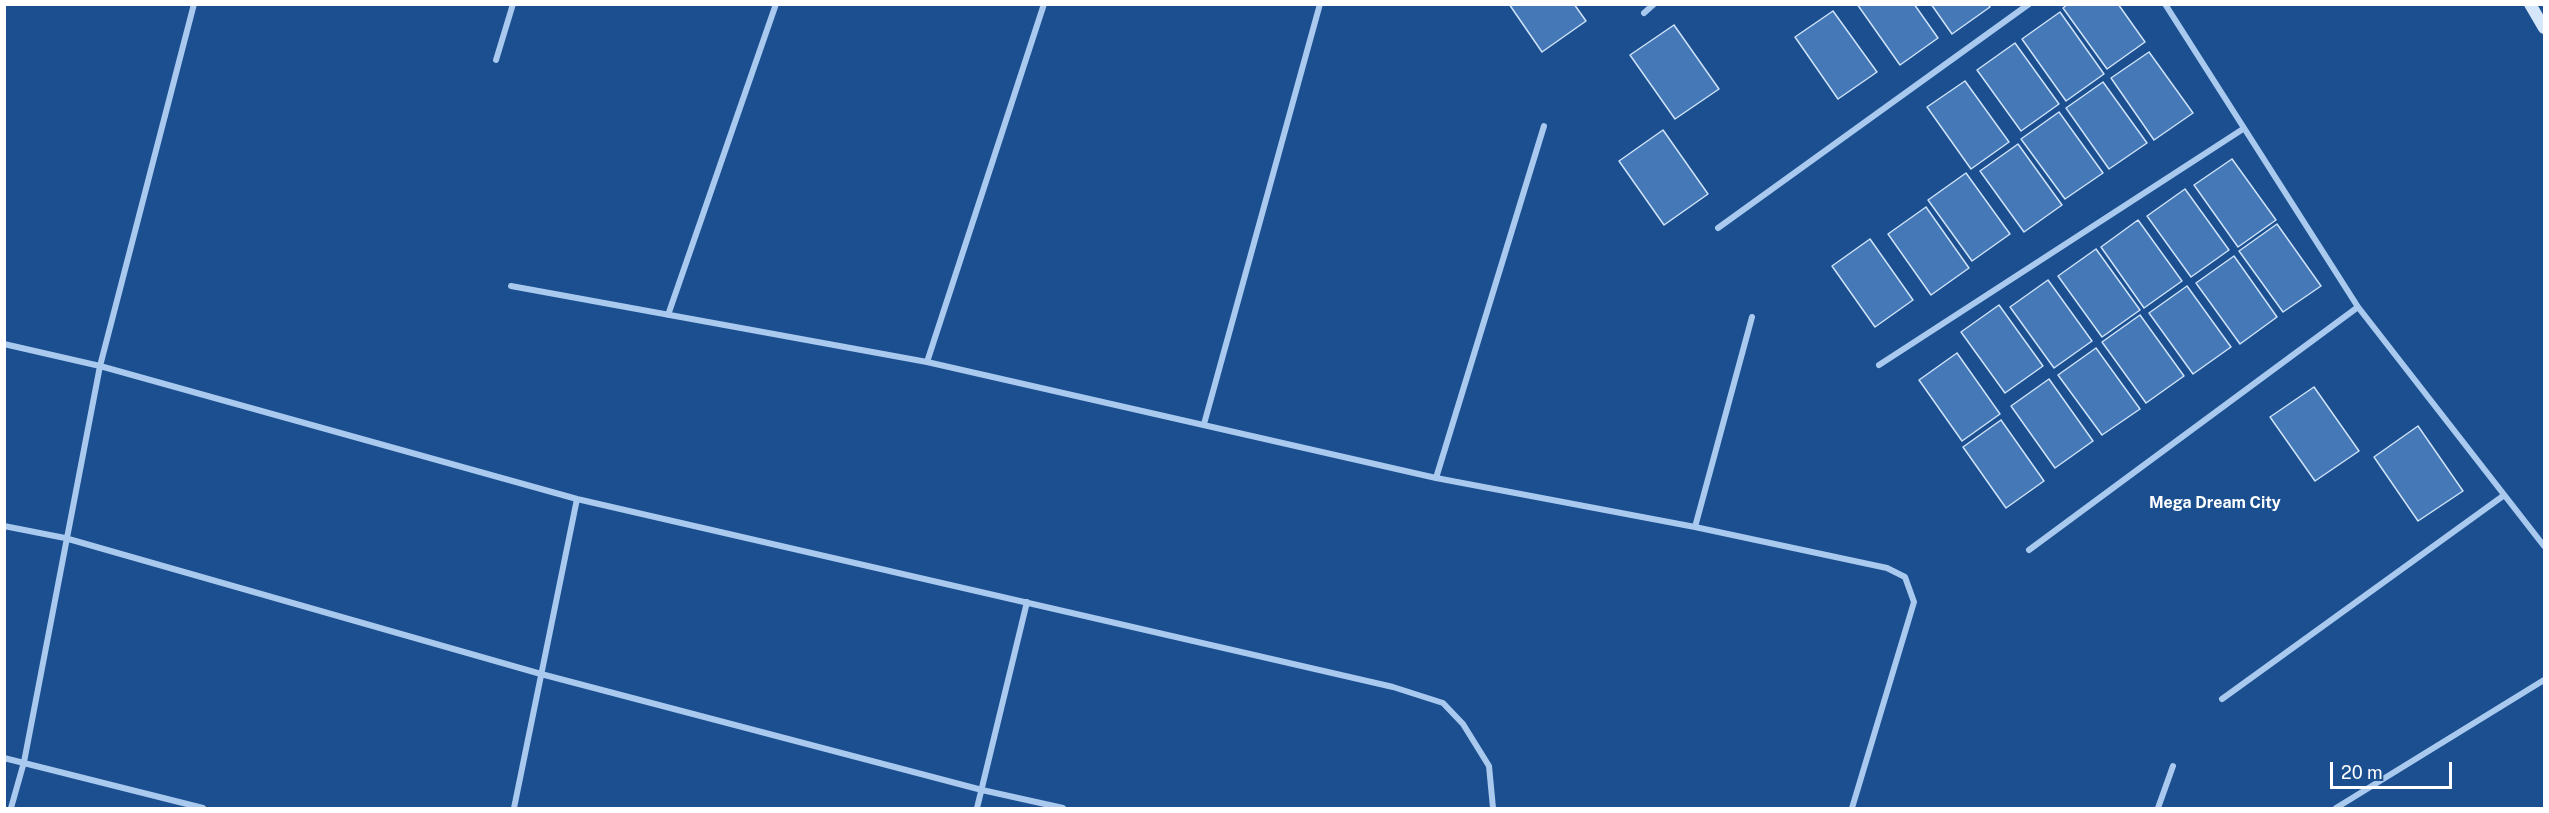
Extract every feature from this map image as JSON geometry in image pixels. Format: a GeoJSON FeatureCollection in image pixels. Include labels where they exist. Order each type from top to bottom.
{"type":"FeatureCollection","features":[{"type":"Feature","properties":{"kind":"main road"},"geometry":{"type":"LineString","coordinates":[[2530,4],[2544,28]]}},
{"type":"Feature","properties":{"kind":"street"},"geometry":{"type":"LineString","coordinates":[[11,808],[24,762],[65,538],[100,366],[194,4]]}},
{"type":"Feature","properties":{"kind":"street"},"geometry":{"type":"LineString","coordinates":[[496,60],[513,4]]}},
{"type":"Feature","properties":{"kind":"street"},"geometry":{"type":"LineString","coordinates":[[668,315],[776,4]]}},
{"type":"Feature","properties":{"kind":"street"},"geometry":{"type":"LineString","coordinates":[[927,362],[1044,4]]}},
{"type":"Feature","properties":{"kind":"street"},"geometry":{"type":"LineString","coordinates":[[1204,424],[1320,4]]}},
{"type":"Feature","properties":{"kind":"street"},"geometry":{"type":"LineString","coordinates":[[1644,13],[1654,4]]}},
{"type":"Feature","properties":{"kind":"street"},"geometry":{"type":"LineString","coordinates":[[1718,228],[2029,4]]}},
{"type":"Feature","properties":{"kind":"street"},"geometry":{"type":"LineString","coordinates":[[2165,4],[2358,307],[2544,546]]}},
{"type":"Feature","properties":{"kind":"street"},"geometry":{"type":"LineString","coordinates":[[1436,478],[1544,126]]}},
{"type":"Feature","properties":{"kind":"street"},"geometry":{"type":"LineString","coordinates":[[1879,365],[2243,129]]}},
{"type":"Feature","properties":{"kind":"street"},"geometry":{"type":"LineString","coordinates":[[511,285],[927,362],[1436,478],[1695,527],[1887,568],[1905,577],[1914,602],[1852,808]]}},
{"type":"Feature","properties":{"kind":"street"},"geometry":{"type":"LineString","coordinates":[[2029,550],[2358,307]]}},
{"type":"Feature","properties":{"kind":"street"},"geometry":{"type":"LineString","coordinates":[[1695,527],[1752,317]]}},
{"type":"Feature","properties":{"kind":"street"},"geometry":{"type":"LineString","coordinates":[[4,344],[100,366],[577,499],[1392,687],[1443,703],[1463,724],[1489,766],[1493,808]]}},
{"type":"Feature","properties":{"kind":"street"},"geometry":{"type":"LineString","coordinates":[[2222,699],[2503,495]]}},
{"type":"Feature","properties":{"kind":"street"},"geometry":{"type":"LineString","coordinates":[[514,808],[577,499]]}},
{"type":"Feature","properties":{"kind":"street"},"geometry":{"type":"LineString","coordinates":[[4,526],[65,538],[541,674],[982,790],[1063,808]]}},
{"type":"Feature","properties":{"kind":"street"},"geometry":{"type":"LineString","coordinates":[[977,808],[1027,602]]}},
{"type":"Feature","properties":{"kind":"street"},"geometry":{"type":"LineString","coordinates":[[2336,808],[2544,680]]}},
{"type":"Feature","properties":{"kind":"street"},"geometry":{"type":"LineString","coordinates":[[4,758],[203,808]]}},
{"type":"Feature","properties":{"kind":"street"},"geometry":{"type":"LineString","coordinates":[[2158,808],[2174,766]]}},
{"type":"Feature","properties":{"kind":"building"},"geometry":{"type":"Polygon","coordinates":[[[1509,4],[1574,4],[1586,21],[1542,52],[1509,4]]]}},
{"type":"Feature","properties":{"kind":"building"},"geometry":{"type":"Polygon","coordinates":[[[1857,4],[1914,4],[1938,38],[1900,65],[1857,4]]]}},
{"type":"Feature","properties":{"kind":"building"},"geometry":{"type":"Polygon","coordinates":[[[1931,4],[1988,4],[1990,7],[1952,34],[1931,4]]]}},
{"type":"Feature","properties":{"kind":"building"},"geometry":{"type":"Polygon","coordinates":[[[2068,4],[2118,4],[2145,42],[2107,69],[2063,8],[2068,4]]]}},
{"type":"Feature","properties":{"kind":"building"},"geometry":{"type":"Polygon","coordinates":[[[1833,11],[1877,72],[1838,99],[1795,37],[1833,11]]]}},
{"type":"Feature","properties":{"kind":"building"},"geometry":{"type":"Polygon","coordinates":[[[2060,12],[2104,74],[2066,101],[2022,39],[2060,12]]]}},
{"type":"Feature","properties":{"kind":"building"},"geometry":{"type":"Polygon","coordinates":[[[1674,25],[1719,89],[1675,119],[1630,55],[1674,25]]]}},
{"type":"Feature","properties":{"kind":"building"},"geometry":{"type":"Polygon","coordinates":[[[2015,43],[2059,104],[2021,131],[1977,70],[2015,43]]]}},
{"type":"Feature","properties":{"kind":"building"},"geometry":{"type":"Polygon","coordinates":[[[2149,52],[2193,113],[2154,140],[2111,78],[2149,52]]]}},
{"type":"Feature","properties":{"kind":"building"},"geometry":{"type":"Polygon","coordinates":[[[1965,81],[2009,142],[1971,169],[1927,107],[1965,81]]]}},
{"type":"Feature","properties":{"kind":"building"},"geometry":{"type":"Polygon","coordinates":[[[2103,82],[2147,143],[2109,169],[2066,108],[2103,82]]]}},
{"type":"Feature","properties":{"kind":"building"},"geometry":{"type":"Polygon","coordinates":[[[2059,112],[2103,173],[2065,199],[2021,139],[2059,112]]]}},
{"type":"Feature","properties":{"kind":"building"},"geometry":{"type":"Polygon","coordinates":[[[1663,130],[1708,194],[1664,225],[1619,161],[1663,130]]]}},
{"type":"Feature","properties":{"kind":"building"},"geometry":{"type":"Polygon","coordinates":[[[2018,144],[2062,205],[2024,232],[1980,171],[2018,144]]]}},
{"type":"Feature","properties":{"kind":"building"},"geometry":{"type":"Polygon","coordinates":[[[2232,159],[2276,220],[2238,247],[2194,185],[2232,159]]]}},
{"type":"Feature","properties":{"kind":"building"},"geometry":{"type":"Polygon","coordinates":[[[1966,173],[2010,234],[1972,261],[1928,200],[1966,173]]]}},
{"type":"Feature","properties":{"kind":"building"},"geometry":{"type":"Polygon","coordinates":[[[2185,189],[2229,250],[2191,277],[2147,216],[2185,189]]]}},
{"type":"Feature","properties":{"kind":"building"},"geometry":{"type":"Polygon","coordinates":[[[1926,207],[1969,268],[1931,295],[1888,234],[1926,207]]]}},
{"type":"Feature","properties":{"kind":"building"},"geometry":{"type":"Polygon","coordinates":[[[2138,220],[2182,281],[2144,308],[2101,247],[2138,220]]]}},
{"type":"Feature","properties":{"kind":"building"},"geometry":{"type":"Polygon","coordinates":[[[2277,224],[2321,286],[2283,312],[2239,251],[2277,224]]]}},
{"type":"Feature","properties":{"kind":"building"},"geometry":{"type":"Polygon","coordinates":[[[1870,239],[1913,300],[1875,327],[1832,266],[1870,239]]]}},
{"type":"Feature","properties":{"kind":"building"},"geometry":{"type":"Polygon","coordinates":[[[2096,249],[2140,310],[2102,337],[2058,276],[2096,249]]]}},
{"type":"Feature","properties":{"kind":"building"},"geometry":{"type":"Polygon","coordinates":[[[2234,256],[2277,317],[2240,344],[2196,283],[2234,256]]]}},
{"type":"Feature","properties":{"kind":"building"},"geometry":{"type":"Polygon","coordinates":[[[2048,280],[2092,341],[2054,368],[2010,307],[2048,280]]]}},
{"type":"Feature","properties":{"kind":"building"},"geometry":{"type":"Polygon","coordinates":[[[2187,286],[2231,347],[2193,374],[2149,313],[2187,286]]]}},
{"type":"Feature","properties":{"kind":"building"},"geometry":{"type":"Polygon","coordinates":[[[1999,305],[2043,366],[2005,393],[1961,332],[1999,305]]]}},
{"type":"Feature","properties":{"kind":"building"},"geometry":{"type":"Polygon","coordinates":[[[2140,315],[2184,376],[2146,403],[2102,342],[2140,315]]]}},
{"type":"Feature","properties":{"kind":"building"},"geometry":{"type":"Polygon","coordinates":[[[2096,348],[2140,409],[2102,435],[2058,375],[2096,348]]]}},
{"type":"Feature","properties":{"kind":"building"},"geometry":{"type":"Polygon","coordinates":[[[1957,353],[2000,414],[1962,441],[1919,380],[1957,353]]]}},
{"type":"Feature","properties":{"kind":"building"},"geometry":{"type":"Polygon","coordinates":[[[2049,379],[2093,441],[2055,468],[2011,406],[2049,379]]]}},
{"type":"Feature","properties":{"kind":"building"},"geometry":{"type":"Polygon","coordinates":[[[2314,387],[2359,451],[2315,481],[2270,417],[2314,387]]]}},
{"type":"Feature","properties":{"kind":"building"},"geometry":{"type":"Polygon","coordinates":[[[2001,420],[2044,481],[2006,508],[1963,447],[2001,420]]]}},
{"type":"Feature","properties":{"kind":"building"},"geometry":{"type":"Polygon","coordinates":[[[2418,426],[2463,491],[2418,521],[2374,457],[2418,426]]]}},
{"type":"Feature","properties":{"kind":"district","name":"Mega Dream City"},"geometry":{"type":"Point","coordinates":[2215,503]}}]}
